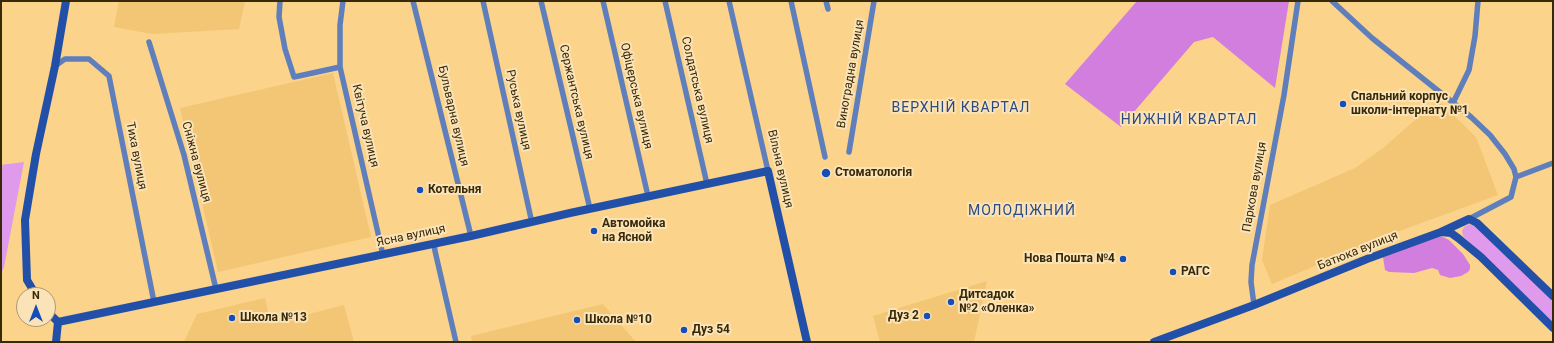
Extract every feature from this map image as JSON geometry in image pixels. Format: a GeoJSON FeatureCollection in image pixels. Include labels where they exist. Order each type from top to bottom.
{"type":"FeatureCollection","features":[{"type":"Feature","properties":{"kind":"street"},"geometry":{"type":"LineString","coordinates":[[31,287],[27,280],[25,220],[36,154],[55,66],[66,1]]}},
{"type":"Feature","properties":{"kind":"street"},"geometry":{"type":"LineString","coordinates":[[280,1],[279,17],[285,49],[294,77],[340,67]]}},
{"type":"Feature","properties":{"kind":"street","name":"Квітуча вулиця"},"geometry":{"type":"LineString","coordinates":[[343,1],[340,25],[340,67],[383,255]]}},
{"type":"Feature","properties":{"kind":"street","name":"Бульварна вулиця"},"geometry":{"type":"LineString","coordinates":[[413,1],[471,236]]}},
{"type":"Feature","properties":{"kind":"street","name":"Руська вулиця"},"geometry":{"type":"LineString","coordinates":[[483,1],[532,223]]}},
{"type":"Feature","properties":{"kind":"street","name":"Сержантська вулиця"},"geometry":{"type":"LineString","coordinates":[[541,1],[590,209]]}},
{"type":"Feature","properties":{"kind":"street","name":"Офіцерська вулиця"},"geometry":{"type":"LineString","coordinates":[[603,1],[648,196]]}},
{"type":"Feature","properties":{"kind":"street","name":"Солдатська вулиця"},"geometry":{"type":"LineString","coordinates":[[665,1],[707,184]]}},
{"type":"Feature","properties":{"kind":"street","name":"Вільна вулиця"},"geometry":{"type":"LineString","coordinates":[[729,1],[808,342]]}},
{"type":"Feature","properties":{"kind":"street"},"geometry":{"type":"LineString","coordinates":[[791,1],[825,157]]}},
{"type":"Feature","properties":{"kind":"street"},"geometry":{"type":"LineString","coordinates":[[826,1],[828,9]]}},
{"type":"Feature","properties":{"kind":"street","name":"Виноградна вулиця"},"geometry":{"type":"LineString","coordinates":[[849,152],[874,1]]}},
{"type":"Feature","properties":{"kind":"street","name":"Паркова вулиця"},"geometry":{"type":"LineString","coordinates":[[1254,305],[1251,282],[1252,265],[1284,96],[1298,1]]}},
{"type":"Feature","properties":{"kind":"street"},"geometry":{"type":"LineString","coordinates":[[1332,1],[1363,30],[1471,117],[1490,135],[1505,154],[1514,169],[1516,177],[1553,163]]}},
{"type":"Feature","properties":{"kind":"street"},"geometry":{"type":"LineString","coordinates":[[1454,103],[1469,70],[1475,36],[1478,1]]}},
{"type":"Feature","properties":{"kind":"street","name":"Сніжна вулиця"},"geometry":{"type":"LineString","coordinates":[[149,42],[184,155],[216,288]]}},
{"type":"Feature","properties":{"kind":"street","name":"Тиха вулиця"},"geometry":{"type":"LineString","coordinates":[[55,66],[65,59],[89,59],[109,76],[154,302]]}},
{"type":"Feature","properties":{"kind":"street","name":"Ясна вулиця"},"geometry":{"type":"LineString","coordinates":[[58,322],[216,288],[383,255],[768,171]]}},
{"type":"Feature","properties":{"kind":"street","name":"Батюка вулиця"},"geometry":{"type":"LineString","coordinates":[[1154,342],[1254,305],[1367,259],[1441,232],[1511,197],[1516,177]]}},
{"type":"Feature","properties":{"kind":"street"},"geometry":{"type":"LineString","coordinates":[[1469,219],[1477,223],[1553,296]]}},
{"type":"Feature","properties":{"kind":"street"},"geometry":{"type":"LineString","coordinates":[[1441,232],[1451,233],[1481,257],[1553,328]]}},
{"type":"Feature","properties":{"kind":"street"},"geometry":{"type":"LineString","coordinates":[[434,243],[456,342]]}},
{"type":"Feature","properties":{"kind":"street"},"geometry":{"type":"LineString","coordinates":[[56,342],[58,322]]}},
{"type":"Feature","properties":{"kind":"shaded area"},"geometry":{"type":"Polygon","coordinates":[[[119,1],[245,1],[239,29],[152,34],[114,27],[119,1]]]}},
{"type":"Feature","properties":{"kind":"shaded area"},"geometry":{"type":"Polygon","coordinates":[[[1137,1],[1289,1],[1275,88],[1213,37],[1194,42],[1121,127],[1065,84],[1137,1]]]}},
{"type":"Feature","properties":{"kind":"shaded area"},"geometry":{"type":"Polygon","coordinates":[[[333,73],[371,237],[218,272],[180,108],[333,73]]]}},
{"type":"Feature","properties":{"kind":"shaded area"},"geometry":{"type":"Polygon","coordinates":[[[1438,100],[1476,137],[1498,195],[1394,233],[1272,284],[1262,260],[1270,205],[1355,168],[1383,148],[1438,100]]]}},
{"type":"Feature","properties":{"kind":"shaded area"},"geometry":{"type":"Polygon","coordinates":[[[24,162],[4,267],[1,274],[1,165],[24,162]]]}},
{"type":"Feature","properties":{"kind":"shaded area"},"geometry":{"type":"Polygon","coordinates":[[[1469,224],[1476,227],[1553,301],[1553,324],[1463,236],[1462,231],[1464,227],[1469,224]]]}},
{"type":"Feature","properties":{"kind":"shaded area"},"geometry":{"type":"Polygon","coordinates":[[[1441,236],[1449,240],[1463,254],[1470,265],[1468,272],[1461,276],[1450,278],[1440,275],[1438,270],[1432,268],[1414,273],[1389,272],[1385,270],[1383,257],[1441,236]]]}},
{"type":"Feature","properties":{"kind":"shaded area","name":"Дитсадок №2 «Оленка»"},"geometry":{"type":"Polygon","coordinates":[[[987,281],[974,342],[880,342],[873,316],[987,281]]]}},
{"type":"Feature","properties":{"kind":"shaded area","name":"Школа №13"},"geometry":{"type":"Polygon","coordinates":[[[265,298],[271,324],[344,305],[354,342],[184,342],[197,314],[265,298]]]}},
{"type":"Feature","properties":{"kind":"shaded area","name":"Школа №10"},"geometry":{"type":"Polygon","coordinates":[[[603,304],[636,342],[472,342],[471,336],[603,304]]]}},
{"type":"Feature","properties":{"kind":"place","name":"Спальний корпус школи-інтернату №1"},"geometry":{"type":"Point","coordinates":[1343,104]}},
{"type":"Feature","properties":{"kind":"place","name":"Стоматологія"},"geometry":{"type":"Point","coordinates":[826,173]}},
{"type":"Feature","properties":{"kind":"place","name":"Котельня"},"geometry":{"type":"Point","coordinates":[420,190]}},
{"type":"Feature","properties":{"kind":"place","name":"Автомойка на Ясной"},"geometry":{"type":"Point","coordinates":[594,231]}},
{"type":"Feature","properties":{"kind":"place","name":"Нова Пошта №4"},"geometry":{"type":"Point","coordinates":[1123,259]}},
{"type":"Feature","properties":{"kind":"place","name":"РАГС"},"geometry":{"type":"Point","coordinates":[1173,272]}},
{"type":"Feature","properties":{"kind":"place","name":"Дитсадок №2 «Оленка»"},"geometry":{"type":"Point","coordinates":[951,302]}},
{"type":"Feature","properties":{"kind":"place","name":"Дуз 2"},"geometry":{"type":"Point","coordinates":[927,316]}},
{"type":"Feature","properties":{"kind":"place","name":"Школа №13"},"geometry":{"type":"Point","coordinates":[232,318]}},
{"type":"Feature","properties":{"kind":"place","name":"Школа №10"},"geometry":{"type":"Point","coordinates":[577,320]}},
{"type":"Feature","properties":{"kind":"place","name":"Дуз 54"},"geometry":{"type":"Point","coordinates":[684,330]}},
{"type":"Feature","properties":{"kind":"district","name":"ВЕРХНІЙ КВАРТАЛ"},"geometry":{"type":"Point","coordinates":[961,108]}},
{"type":"Feature","properties":{"kind":"district","name":"НИЖНІЙ КВАРТАЛ"},"geometry":{"type":"Point","coordinates":[1189,120]}},
{"type":"Feature","properties":{"kind":"district","name":"МОЛОДІЖНИЙ"},"geometry":{"type":"Point","coordinates":[1022,211]}}]}
